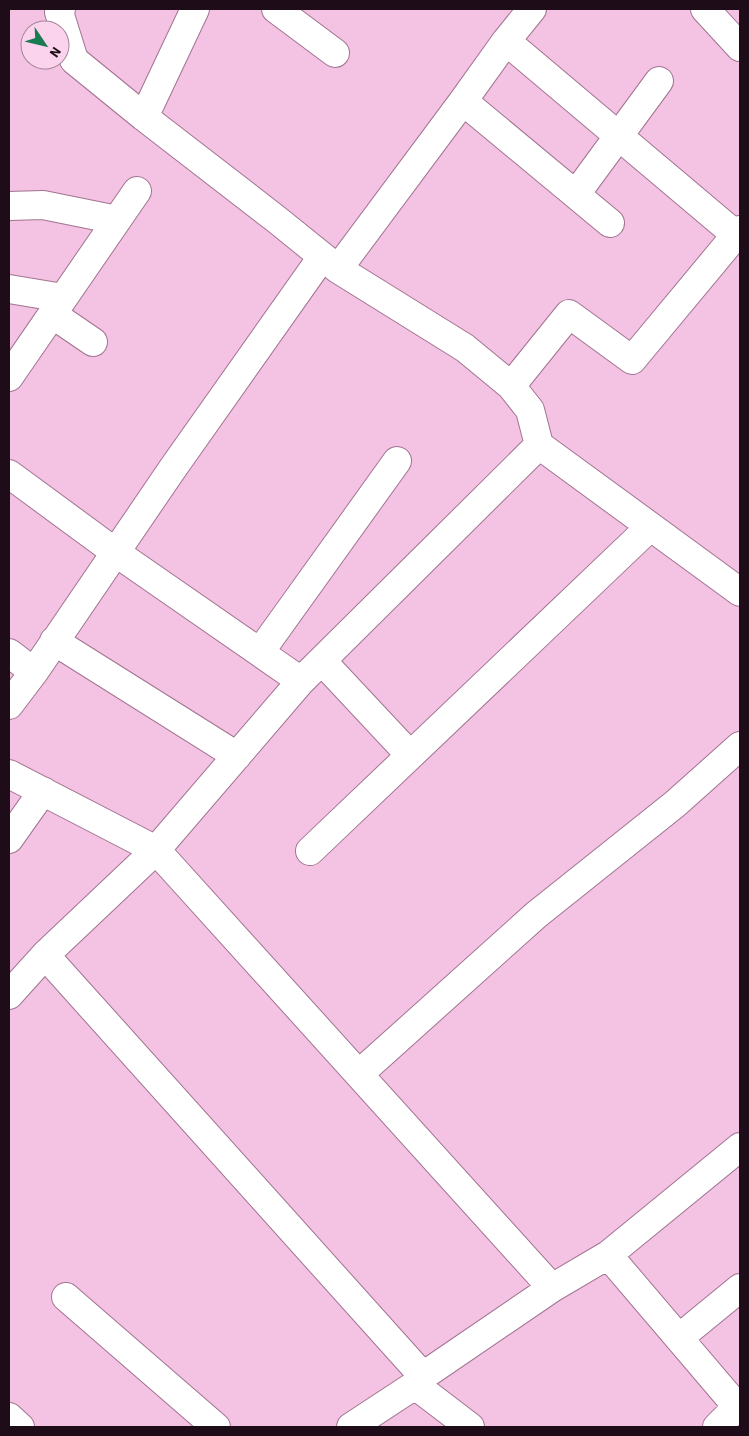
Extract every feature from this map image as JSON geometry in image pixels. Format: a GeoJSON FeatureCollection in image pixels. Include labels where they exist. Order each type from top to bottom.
{"type":"FeatureCollection","features":[{"type":"Feature","properties":{"kind":"street"},"geometry":{"type":"LineString","coordinates":[[61,9],[59,12],[61,21],[74,60],[330,263],[466,348],[511,386],[530,410],[539,445],[650,527],[736,580]]}},
{"type":"Feature","properties":{"kind":"street"},"geometry":{"type":"LineString","coordinates":[[144,117],[196,9]]}},
{"type":"Feature","properties":{"kind":"street"},"geometry":{"type":"LineString","coordinates":[[276,9],[336,53]]}},
{"type":"Feature","properties":{"kind":"street"},"geometry":{"type":"LineString","coordinates":[[9,705],[34,672],[115,552],[330,263],[463,101],[506,41],[532,9]]}},
{"type":"Feature","properties":{"kind":"street"},"geometry":{"type":"LineString","coordinates":[[705,9],[740,47]]}},
{"type":"Feature","properties":{"kind":"street"},"geometry":{"type":"LineString","coordinates":[[506,41],[619,136],[738,232],[634,355],[632,360],[569,314],[511,386]]}},
{"type":"Feature","properties":{"kind":"street"},"geometry":{"type":"LineString","coordinates":[[576,194],[659,81]]}},
{"type":"Feature","properties":{"kind":"street"},"geometry":{"type":"LineString","coordinates":[[463,101],[610,223]]}},
{"type":"Feature","properties":{"kind":"street"},"geometry":{"type":"LineString","coordinates":[[9,377],[137,191]]}},
{"type":"Feature","properties":{"kind":"street"},"geometry":{"type":"LineString","coordinates":[[9,206],[43,206],[117,220]]}},
{"type":"Feature","properties":{"kind":"street"},"geometry":{"type":"LineString","coordinates":[[9,289],[58,306],[93,342]]}},
{"type":"Feature","properties":{"kind":"street"},"geometry":{"type":"LineString","coordinates":[[9,995],[45,955],[156,850],[301,681],[539,445]]}},
{"type":"Feature","properties":{"kind":"street"},"geometry":{"type":"LineString","coordinates":[[260,652],[397,461]]}},
{"type":"Feature","properties":{"kind":"street"},"geometry":{"type":"LineString","coordinates":[[9,474],[115,552],[301,681]]}},
{"type":"Feature","properties":{"kind":"street"},"geometry":{"type":"LineString","coordinates":[[310,851],[650,527]]}},
{"type":"Feature","properties":{"kind":"street"},"geometry":{"type":"LineString","coordinates":[[54,642],[237,756]]}},
{"type":"Feature","properties":{"kind":"street"},"geometry":{"type":"LineString","coordinates":[[9,653],[34,672]]}},
{"type":"Feature","properties":{"kind":"street"},"geometry":{"type":"LineString","coordinates":[[322,660],[410,755]]}},
{"type":"Feature","properties":{"kind":"street"},"geometry":{"type":"LineString","coordinates":[[359,1074],[536,915],[675,804],[740,746]]}},
{"type":"Feature","properties":{"kind":"street"},"geometry":{"type":"LineString","coordinates":[[9,774],[156,850],[552,1288]]}},
{"type":"Feature","properties":{"kind":"street"},"geometry":{"type":"LineString","coordinates":[[9,839],[43,791]]}},
{"type":"Feature","properties":{"kind":"street"},"geometry":{"type":"LineString","coordinates":[[45,955],[419,1381],[470,1427]]}},
{"type":"Feature","properties":{"kind":"street"},"geometry":{"type":"LineString","coordinates":[[351,1427],[552,1288],[608,1255],[740,1147]]}},
{"type":"Feature","properties":{"kind":"street"},"geometry":{"type":"LineString","coordinates":[[608,1255],[739,1407],[717,1427]]}},
{"type":"Feature","properties":{"kind":"street"},"geometry":{"type":"LineString","coordinates":[[679,1338],[740,1288]]}},
{"type":"Feature","properties":{"kind":"street"},"geometry":{"type":"LineString","coordinates":[[66,1297],[216,1427]]}},
{"type":"Feature","properties":{"kind":"street"},"geometry":{"type":"LineString","coordinates":[[9,1417],[20,1427]]}}]}
